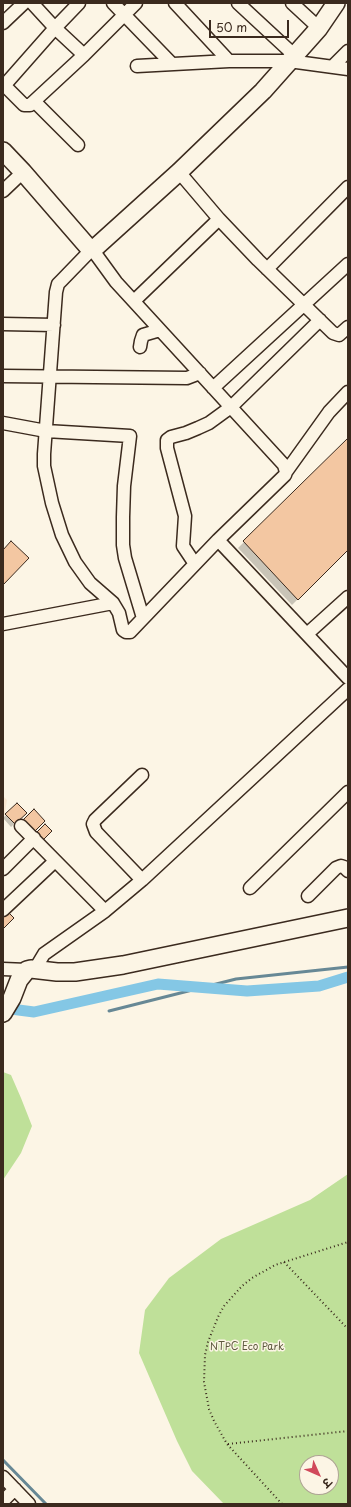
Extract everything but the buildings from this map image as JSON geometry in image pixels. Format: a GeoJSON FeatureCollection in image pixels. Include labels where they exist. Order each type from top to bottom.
{"type":"FeatureCollection","features":[{"type":"Feature","properties":{"kind":"street"},"geometry":{"type":"LineString","coordinates":[[3,23],[24,3]]}},
{"type":"Feature","properties":{"kind":"street"},"geometry":{"type":"LineString","coordinates":[[32,3],[55,28],[84,55]]}},
{"type":"Feature","properties":{"kind":"street"},"geometry":{"type":"LineString","coordinates":[[79,3],[4,85],[24,105],[30,105],[35,102],[136,3]]}},
{"type":"Feature","properties":{"kind":"street"},"geometry":{"type":"LineString","coordinates":[[113,3],[171,63]]}},
{"type":"Feature","properties":{"kind":"street"},"geometry":{"type":"LineString","coordinates":[[175,3],[230,61]]}},
{"type":"Feature","properties":{"kind":"street"},"geometry":{"type":"LineString","coordinates":[[238,3],[292,58]]}},
{"type":"Feature","properties":{"kind":"street"},"geometry":{"type":"LineString","coordinates":[[292,3],[318,28]]}},
{"type":"Feature","properties":{"kind":"street"},"geometry":{"type":"LineString","coordinates":[[336,3],[318,28],[263,91],[179,172],[100,244],[92,249],[58,284],[56,292],[44,454],[47,486],[62,535],[75,562],[96,589],[113,603],[119,613],[123,630],[126,632],[133,630],[218,540],[285,475],[329,412],[348,392]]}},
{"type":"Feature","properties":{"kind":"street"},"geometry":{"type":"LineString","coordinates":[[333,66],[348,51]]}},
{"type":"Feature","properties":{"kind":"street"},"geometry":{"type":"LineString","coordinates":[[136,66],[171,63],[292,58],[348,69]]}},
{"type":"Feature","properties":{"kind":"street"},"geometry":{"type":"LineString","coordinates":[[35,102],[78,145]]}},
{"type":"Feature","properties":{"kind":"street"},"geometry":{"type":"LineString","coordinates":[[4,153],[23,172],[88,247],[92,249],[116,282],[284,465],[286,472]]}},
{"type":"Feature","properties":{"kind":"street"},"geometry":{"type":"LineString","coordinates":[[3,191],[23,172]]}},
{"type":"Feature","properties":{"kind":"street"},"geometry":{"type":"LineString","coordinates":[[179,172],[219,219],[267,269],[336,335],[342,333],[348,327]]}},
{"type":"Feature","properties":{"kind":"street"},"geometry":{"type":"LineString","coordinates":[[267,269],[348,187]]}},
{"type":"Feature","properties":{"kind":"street"},"geometry":{"type":"LineString","coordinates":[[134,300],[219,219]]}},
{"type":"Feature","properties":{"kind":"street"},"geometry":{"type":"LineString","coordinates":[[213,388],[348,264]]}},
{"type":"Feature","properties":{"kind":"street"},"geometry":{"type":"LineString","coordinates":[[195,564],[183,546],[185,516],[166,444],[167,440],[171,437],[186,433],[209,423],[231,407],[320,320]]}},
{"type":"Feature","properties":{"kind":"street"},"geometry":{"type":"LineString","coordinates":[[3,324],[54,325]]}},
{"type":"Feature","properties":{"kind":"street"},"geometry":{"type":"LineString","coordinates":[[140,347],[143,335],[160,330]]}},
{"type":"Feature","properties":{"kind":"street"},"geometry":{"type":"LineString","coordinates":[[3,376],[187,378],[200,373]]}},
{"type":"Feature","properties":{"kind":"street"},"geometry":{"type":"LineString","coordinates":[[3,424],[46,431],[130,436],[122,517],[123,545],[125,558],[144,618]]}},
{"type":"Feature","properties":{"kind":"street"},"geometry":{"type":"LineString","coordinates":[[218,540],[307,634],[344,665],[348,678]]}},
{"type":"Feature","properties":{"kind":"street"},"geometry":{"type":"LineString","coordinates":[[307,634],[348,597]]}},
{"type":"Feature","properties":{"kind":"street"},"geometry":{"type":"LineString","coordinates":[[3,624],[113,603]]}},
{"type":"Feature","properties":{"kind":"street"},"geometry":{"type":"LineString","coordinates":[[20,969],[105,912],[142,880],[348,689]]}},
{"type":"Feature","properties":{"kind":"street"},"geometry":{"type":"LineString","coordinates":[[142,776],[95,820],[93,824],[96,832],[142,880]]}},
{"type":"Feature","properties":{"kind":"street"},"geometry":{"type":"LineString","coordinates":[[250,888],[348,792]]}},
{"type":"Feature","properties":{"kind":"street"},"geometry":{"type":"LineString","coordinates":[[22,826],[105,912]]}},
{"type":"Feature","properties":{"kind":"street"},"geometry":{"type":"LineString","coordinates":[[3,869],[34,838]]}},
{"type":"Feature","properties":{"kind":"street"},"geometry":{"type":"LineString","coordinates":[[3,910],[55,861]]}},
{"type":"Feature","properties":{"kind":"street"},"geometry":{"type":"LineString","coordinates":[[308,896],[336,868],[341,866],[348,871]]}},
{"type":"Feature","properties":{"kind":"street"},"geometry":{"type":"LineString","coordinates":[[3,960],[20,969],[75,972],[123,965],[348,918]]}},
{"type":"Feature","properties":{"kind":"street"},"geometry":{"type":"LineString","coordinates":[[3,1013],[12,998],[19,980],[20,969]]}},
{"type":"Feature","properties":{"kind":"street"},"geometry":{"type":"LineString","coordinates":[[3,1477],[29,1504]]}},
{"type":"Feature","properties":{"kind":"street"},"geometry":{"type":"LineString","coordinates":[[3,1501],[15,1489]]}},
{"type":"Feature","properties":{"kind":"path"},"geometry":{"type":"LineString","coordinates":[[282,1504],[227,1444],[214,1421],[205,1396],[204,1369],[208,1342],[218,1317],[233,1296],[252,1278],[263,1271],[284,1262],[348,1242]]}},
{"type":"Feature","properties":{"kind":"path"},"geometry":{"type":"LineString","coordinates":[[284,1262],[348,1329]]}},
{"type":"Feature","properties":{"kind":"path"},"geometry":{"type":"LineString","coordinates":[[227,1444],[348,1430]]}},
{"type":"Feature","properties":{"kind":"shaded area"},"geometry":{"type":"Polygon","coordinates":[[[3,796],[7,800],[3,824],[3,796]]]}},
{"type":"Feature","properties":{"kind":"green space"},"geometry":{"type":"Polygon","coordinates":[[[3,1072],[11,1075],[32,1126],[21,1153],[3,1180],[3,1072]]]}},
{"type":"Feature","properties":{"kind":"green space","name":"NTPC Eco Park"},"geometry":{"type":"Polygon","coordinates":[[[348,1174],[348,1504],[224,1504],[192,1471],[177,1441],[139,1353],[145,1310],[169,1278],[221,1239],[310,1200],[348,1174]]]}},
{"type":"Feature","properties":{"kind":"waterway"},"geometry":{"type":"LineString","coordinates":[[109,1011],[236,979],[348,967]]}},
{"type":"Feature","properties":{"kind":"waterway"},"geometry":{"type":"LineString","coordinates":[[3,1008],[34,1012],[158,984],[247,991],[319,986],[348,977]]}},
{"type":"Feature","properties":{"kind":"waterway"},"geometry":{"type":"LineString","coordinates":[[3,1460],[46,1504]]}}]}
